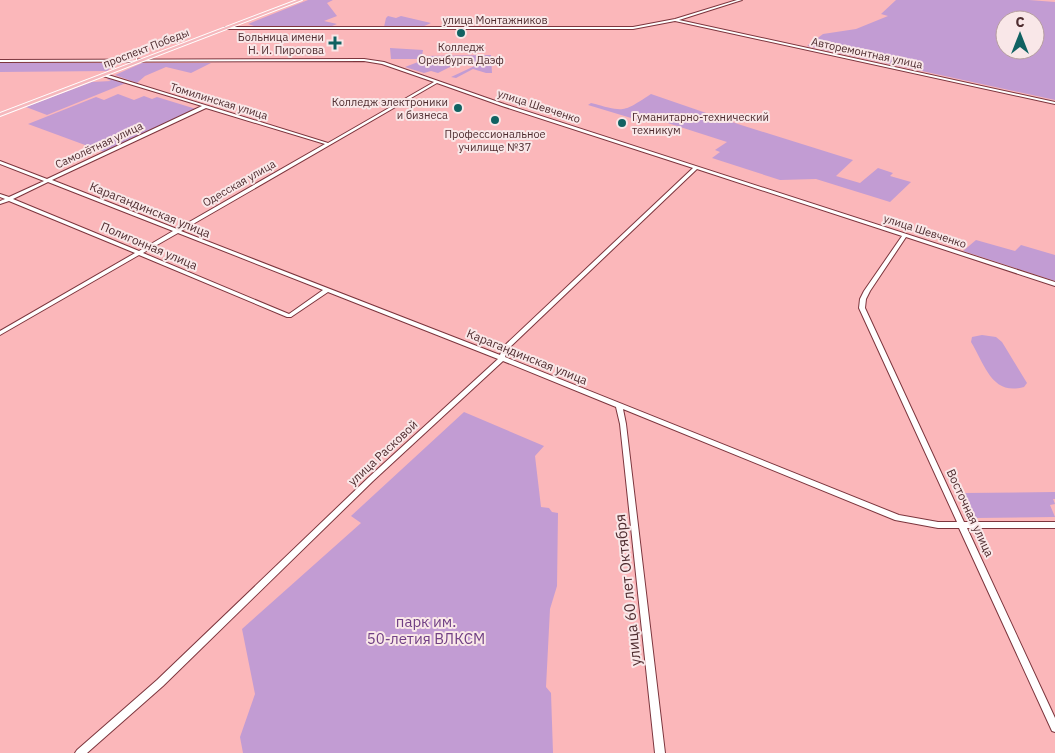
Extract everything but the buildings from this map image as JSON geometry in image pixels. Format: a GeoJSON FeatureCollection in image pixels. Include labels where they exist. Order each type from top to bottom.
{"type":"FeatureCollection","features":[{"type":"Feature","properties":{"kind":"main road","name":"проспект Победы"},"geometry":{"type":"LineString","coordinates":[[0,115],[300,0]]}},
{"type":"Feature","properties":{"kind":"main road","name":"улица Монтажников"},"geometry":{"type":"LineString","coordinates":[[226,28],[643,27],[676,20],[740,0]]}},
{"type":"Feature","properties":{"kind":"main road","name":"Авторемонтная улица"},"geometry":{"type":"LineString","coordinates":[[676,20],[1055,103]]}},
{"type":"Feature","properties":{"kind":"main road"},"geometry":{"type":"LineString","coordinates":[[242,22],[242,25],[246,28]]}},
{"type":"Feature","properties":{"kind":"main road"},"geometry":{"type":"LineString","coordinates":[[123,61],[176,47]]}},
{"type":"Feature","properties":{"kind":"main road"},"geometry":{"type":"LineString","coordinates":[[157,54],[156,59],[165,61]]}},
{"type":"Feature","properties":{"kind":"main road","name":"улица Шевченко"},"geometry":{"type":"LineString","coordinates":[[0,61],[367,60],[383,63],[696,168],[1055,284]]}},
{"type":"Feature","properties":{"kind":"main road"},"geometry":{"type":"LineString","coordinates":[[101,61],[115,64],[106,74]]}},
{"type":"Feature","properties":{"kind":"main road","name":"Томилинская улица"},"geometry":{"type":"LineString","coordinates":[[106,74],[328,144]]}},
{"type":"Feature","properties":{"kind":"main road","name":"Одесская улица"},"geometry":{"type":"LineString","coordinates":[[0,333],[437,82]]}},
{"type":"Feature","properties":{"kind":"main road","name":"Самолётная улица"},"geometry":{"type":"LineString","coordinates":[[0,203],[206,106]]}},
{"type":"Feature","properties":{"kind":"main road","name":"Карагандинская улица"},"geometry":{"type":"LineString","coordinates":[[0,162],[326,291],[502,358],[619,407],[898,518],[923,524],[962,526],[1055,525]]}},
{"type":"Feature","properties":{"kind":"main road","name":"улица Расковой"},"geometry":{"type":"LineString","coordinates":[[80,753],[160,683],[364,486],[502,358],[504,348],[696,168]]}},
{"type":"Feature","properties":{"kind":"main road","name":"Полигонная улица"},"geometry":{"type":"LineString","coordinates":[[0,195],[289,316],[326,291]]}},
{"type":"Feature","properties":{"kind":"main road","name":"Восточная улица"},"geometry":{"type":"LineString","coordinates":[[904,235],[867,291],[863,299],[862,308],[1055,728]]}},
{"type":"Feature","properties":{"kind":"main road","name":"улица 60 лет Октября"},"geometry":{"type":"LineString","coordinates":[[619,407],[623,424],[660,753]]}},
{"type":"Feature","properties":{"kind":"main road"},"geometry":{"type":"LineString","coordinates":[[623,424],[633,412]]}},
{"type":"Feature","properties":{"kind":"green space"},"geometry":{"type":"Polygon","coordinates":[[[308,0],[333,0],[327,3],[337,16],[324,21],[337,24],[332,26],[254,26],[248,24],[308,0]]]}},
{"type":"Feature","properties":{"kind":"green space"},"geometry":{"type":"Polygon","coordinates":[[[896,0],[1029,0],[1055,2],[1055,100],[807,46],[823,34],[856,29],[888,16],[881,14],[896,0]]]}},
{"type":"Feature","properties":{"kind":"green space"},"geometry":{"type":"Polygon","coordinates":[[[388,16],[396,18],[401,16],[431,23],[422,27],[384,27],[388,16]]]}},
{"type":"Feature","properties":{"kind":"green space"},"geometry":{"type":"Polygon","coordinates":[[[390,48],[423,50],[422,56],[491,55],[492,73],[473,69],[456,78],[451,77],[481,63],[462,61],[438,73],[431,71],[424,73],[405,67],[418,62],[417,59],[391,59],[390,48]]]}},
{"type":"Feature","properties":{"kind":"green space"},"geometry":{"type":"Polygon","coordinates":[[[0,63],[107,63],[112,65],[112,67],[107,71],[0,72],[0,63]]]}},
{"type":"Feature","properties":{"kind":"green space"},"geometry":{"type":"Polygon","coordinates":[[[142,63],[211,63],[191,73],[166,67],[145,76],[137,83],[115,75],[142,63]]]}},
{"type":"Feature","properties":{"kind":"green space"},"geometry":{"type":"Polygon","coordinates":[[[110,77],[126,83],[47,115],[26,107],[92,82],[111,81],[107,79],[110,77]]]}},
{"type":"Feature","properties":{"kind":"green space"},"geometry":{"type":"Polygon","coordinates":[[[118,94],[134,100],[144,96],[152,99],[157,97],[196,109],[104,152],[28,124],[96,97],[104,100],[118,94]]]}},
{"type":"Feature","properties":{"kind":"green space"},"geometry":{"type":"Polygon","coordinates":[[[651,94],[741,125],[853,160],[836,176],[860,183],[878,168],[893,173],[890,176],[911,182],[890,202],[816,179],[780,180],[712,158],[720,152],[715,150],[727,142],[649,117],[641,121],[588,105],[591,103],[623,109],[634,105],[651,94]]]}},
{"type":"Feature","properties":{"kind":"green space"},"geometry":{"type":"Polygon","coordinates":[[[976,240],[1015,251],[1021,245],[1055,255],[1055,281],[963,251],[976,240]]]}},
{"type":"Feature","properties":{"kind":"green space"},"geometry":{"type":"Polygon","coordinates":[[[982,335],[996,337],[1002,342],[1027,383],[1024,387],[1013,389],[1004,387],[997,383],[985,369],[971,342],[972,337],[982,335]]]}},
{"type":"Feature","properties":{"kind":"green space","name":"парк им. 50-летия ВЛКСМ"},"geometry":{"type":"Polygon","coordinates":[[[464,412],[544,446],[535,456],[541,507],[549,508],[552,512],[558,513],[557,586],[550,609],[546,687],[551,693],[553,753],[243,753],[240,737],[255,694],[242,629],[361,523],[351,516],[464,412]]]}},
{"type":"Feature","properties":{"kind":"green space"},"geometry":{"type":"Polygon","coordinates":[[[1055,492],[1055,499],[1053,499],[1055,504],[1050,505],[1055,517],[975,518],[963,493],[1055,492]]]}},
{"type":"Feature","properties":{"kind":"place","name":"Колледж Оренбурга Даэф"},"geometry":{"type":"Point","coordinates":[461,33]}},
{"type":"Feature","properties":{"kind":"place","name":"Больница имени Н. И. Пирогова"},"geometry":{"type":"Point","coordinates":[335,43]}},
{"type":"Feature","properties":{"kind":"place","name":"Колледж электроники и бизнеса"},"geometry":{"type":"Point","coordinates":[458,108]}},
{"type":"Feature","properties":{"kind":"place","name":"Профессиональное училище №37"},"geometry":{"type":"Point","coordinates":[495,120]}},
{"type":"Feature","properties":{"kind":"place","name":"Гуманитарно-технический техникум"},"geometry":{"type":"Point","coordinates":[622,123]}}]}
